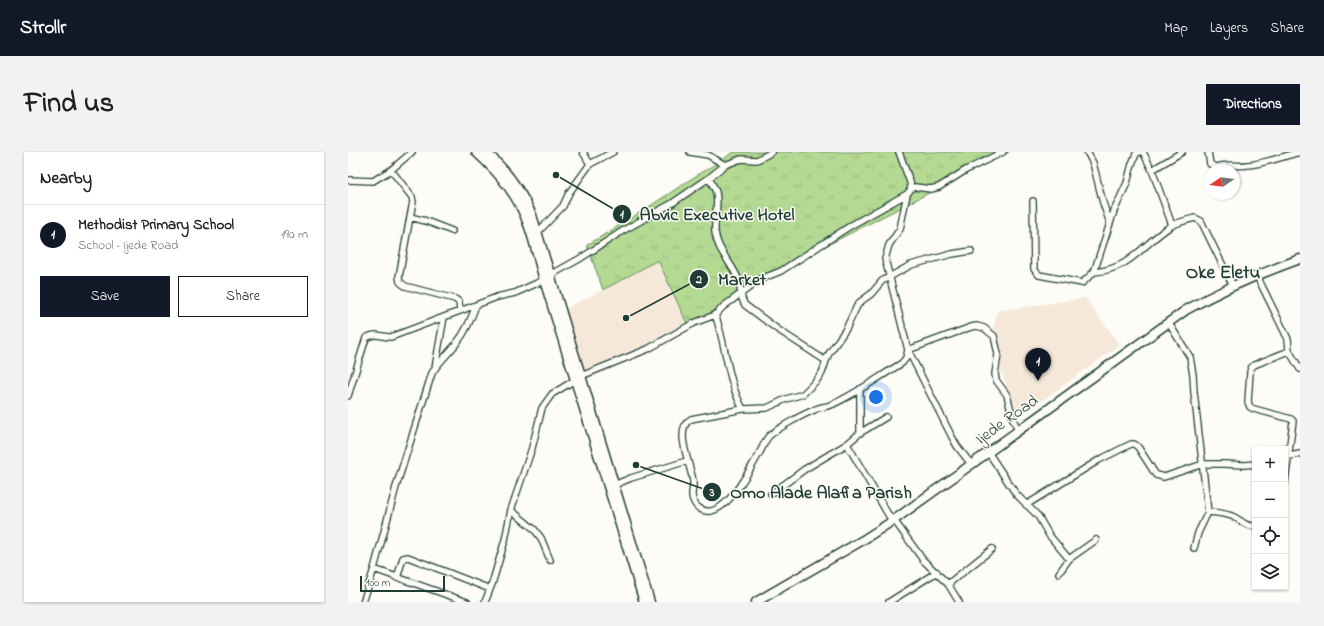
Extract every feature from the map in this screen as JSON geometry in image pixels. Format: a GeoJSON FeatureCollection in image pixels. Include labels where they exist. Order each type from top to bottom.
{"type":"FeatureCollection","features":[{"type":"Feature","properties":{"kind":"main road"},"geometry":{"type":"LineString","coordinates":[[476,152],[509,187],[521,206],[529,227],[547,278],[578,378],[644,602]]}},
{"type":"Feature","properties":{"kind":"main road"},"geometry":{"type":"LineString","coordinates":[[486,152],[502,167],[526,203],[537,233],[547,278]]}},
{"type":"Feature","properties":{"kind":"main road","name":"Ijede Road"},"geometry":{"type":"LineString","coordinates":[[756,602],[863,540],[894,520],[1168,322],[1204,300],[1233,286],[1300,259]]}},
{"type":"Feature","properties":{"kind":"main road"},"geometry":{"type":"LineString","coordinates":[[578,378],[614,485],[650,602]]}},
{"type":"Feature","properties":{"kind":"street"},"geometry":{"type":"LineString","coordinates":[[348,180],[373,181],[390,170],[412,152]]}},
{"type":"Feature","properties":{"kind":"street"},"geometry":{"type":"LineString","coordinates":[[583,152],[590,164]]}},
{"type":"Feature","properties":{"kind":"street"},"geometry":{"type":"LineString","coordinates":[[537,233],[563,206],[569,193],[590,164],[613,152]]}},
{"type":"Feature","properties":{"kind":"street"},"geometry":{"type":"LineString","coordinates":[[690,152],[708,156],[725,164]]}},
{"type":"Feature","properties":{"kind":"street"},"geometry":{"type":"LineString","coordinates":[[348,396],[366,338],[372,334],[391,337],[460,310],[497,297],[515,293],[547,278],[624,230],[671,204],[709,178],[725,164],[741,159],[757,160],[772,152]]}},
{"type":"Feature","properties":{"kind":"street"},"geometry":{"type":"LineString","coordinates":[[899,152],[913,188]]}},
{"type":"Feature","properties":{"kind":"street"},"geometry":{"type":"LineString","coordinates":[[485,602],[505,540],[511,510],[532,448],[542,408],[552,394],[578,378],[648,349],[694,322],[715,314],[761,279],[780,271],[850,226],[907,194],[913,188],[925,189],[939,187],[966,170],[1003,152]]}},
{"type":"Feature","properties":{"kind":"street"},"geometry":{"type":"LineString","coordinates":[[1087,152],[1093,163],[1103,203],[1110,223]]}},
{"type":"Feature","properties":{"kind":"street"},"geometry":{"type":"LineString","coordinates":[[1033,201],[1034,269],[1039,275],[1082,283],[1094,272],[1110,223],[1127,184],[1132,164],[1136,154],[1139,152]]}},
{"type":"Feature","properties":{"kind":"street"},"geometry":{"type":"LineString","coordinates":[[1143,152],[1152,170],[1172,225]]}},
{"type":"Feature","properties":{"kind":"street"},"geometry":{"type":"LineString","coordinates":[[1152,170],[1182,152]]}},
{"type":"Feature","properties":{"kind":"street"},"geometry":{"type":"LineString","coordinates":[[1208,152],[1210,164],[1216,167],[1226,164],[1236,166],[1248,165],[1300,152]]}},
{"type":"Feature","properties":{"kind":"street"},"geometry":{"type":"LineString","coordinates":[[390,170],[412,197],[413,202],[399,277],[400,282],[405,286],[455,300],[459,302],[460,310]]}},
{"type":"Feature","properties":{"kind":"street"},"geometry":{"type":"LineString","coordinates":[[709,178],[716,196],[716,239],[721,251],[737,277],[742,301],[777,330],[826,361]]}},
{"type":"Feature","properties":{"kind":"street"},"geometry":{"type":"LineString","coordinates":[[907,194],[900,229],[889,245],[885,259],[889,276],[908,350],[952,437],[971,464]]}},
{"type":"Feature","properties":{"kind":"street"},"geometry":{"type":"LineString","coordinates":[[410,217],[426,221],[452,231]]}},
{"type":"Feature","properties":{"kind":"street"},"geometry":{"type":"LineString","coordinates":[[1094,272],[1106,271],[1127,262],[1172,225],[1195,218],[1201,221],[1233,286]]}},
{"type":"Feature","properties":{"kind":"street"},"geometry":{"type":"LineString","coordinates":[[908,350],[906,358],[902,363],[830,405],[814,409],[768,437],[746,475],[731,497],[720,508],[709,512],[695,505],[691,492],[693,479],[687,461],[683,437],[683,428],[687,421],[743,409],[767,408],[786,399],[803,394],[822,373],[828,355],[846,330],[857,306],[871,294],[882,281],[911,265],[952,254],[971,252]]}},
{"type":"Feature","properties":{"kind":"street"},"geometry":{"type":"LineString","coordinates":[[1257,276],[1288,339],[1289,351],[1300,369]]}},
{"type":"Feature","properties":{"kind":"street"},"geometry":{"type":"LineString","coordinates":[[435,368],[458,342],[469,326],[476,305]]}},
{"type":"Feature","properties":{"kind":"street"},"geometry":{"type":"LineString","coordinates":[[715,314],[720,329],[733,389],[743,409]]}},
{"type":"Feature","properties":{"kind":"street"},"geometry":{"type":"LineString","coordinates":[[363,602],[374,569],[396,487],[435,368],[444,317]]}},
{"type":"Feature","properties":{"kind":"street"},"geometry":{"type":"LineString","coordinates":[[1168,322],[1186,349],[1192,364],[1208,512],[1198,534],[1194,548]]}},
{"type":"Feature","properties":{"kind":"street"},"geometry":{"type":"LineString","coordinates":[[908,350],[972,326],[984,328],[994,336],[998,354],[995,374],[996,380],[1007,395],[1013,419],[1018,430]]}},
{"type":"Feature","properties":{"kind":"street"},"geometry":{"type":"LineString","coordinates":[[1288,447],[1293,421],[1291,419],[1254,409],[1250,407],[1248,402],[1251,368],[1254,365],[1289,351]]}},
{"type":"Feature","properties":{"kind":"street"},"geometry":{"type":"LineString","coordinates":[[860,388],[860,433]]}},
{"type":"Feature","properties":{"kind":"street"},"geometry":{"type":"LineString","coordinates":[[771,494],[805,468],[847,444],[860,433],[886,417]]}},
{"type":"Feature","properties":{"kind":"street"},"geometry":{"type":"LineString","coordinates":[[847,444],[889,516],[894,520],[919,555],[948,584],[958,602]]}},
{"type":"Feature","properties":{"kind":"street"},"geometry":{"type":"LineString","coordinates":[[1026,505],[1100,460],[1130,444],[1134,444],[1138,447],[1156,475],[1160,477],[1202,464],[1252,464]]}},
{"type":"Feature","properties":{"kind":"street"},"geometry":{"type":"LineString","coordinates":[[988,452],[1016,494],[1038,516],[1049,535],[1070,559]]}},
{"type":"Feature","properties":{"kind":"street"},"geometry":{"type":"LineString","coordinates":[[1288,457],[1300,454]]}},
{"type":"Feature","properties":{"kind":"street"},"geometry":{"type":"LineString","coordinates":[[614,485],[631,478],[687,461]]}},
{"type":"Feature","properties":{"kind":"street"},"geometry":{"type":"LineString","coordinates":[[511,510],[534,529],[541,538],[550,560]]}},
{"type":"Feature","properties":{"kind":"street"},"geometry":{"type":"LineString","coordinates":[[1208,512],[1228,515],[1234,517],[1245,525],[1252,526]]}},
{"type":"Feature","properties":{"kind":"street"},"geometry":{"type":"LineString","coordinates":[[1059,573],[1070,559],[1096,540]]}},
{"type":"Feature","properties":{"kind":"street"},"geometry":{"type":"LineString","coordinates":[[948,584],[992,549]]}},
{"type":"Feature","properties":{"kind":"street"},"geometry":{"type":"LineString","coordinates":[[397,578],[403,558],[408,557],[490,589]]}},
{"type":"Feature","properties":{"kind":"street"},"geometry":{"type":"LineString","coordinates":[[374,569],[466,602]]}},
{"type":"Feature","properties":{"kind":"street"},"geometry":{"type":"LineString","coordinates":[[889,602],[937,572]]}},
{"type":"Feature","properties":{"kind":"shaded area"},"geometry":{"type":"Polygon","coordinates":[[[658,259],[689,328],[640,357],[585,380],[564,309],[621,281],[658,259]]]}},
{"type":"Feature","properties":{"kind":"shaded area"},"geometry":{"type":"Polygon","coordinates":[[[1085,298],[1120,345],[1019,417],[991,345],[997,311],[1085,298]]]}},
{"type":"Feature","properties":{"kind":"green space"},"geometry":{"type":"Polygon","coordinates":[[[733,152],[1009,152],[814,252],[689,328],[658,260],[603,290],[587,245],[733,152]]]}},
{"type":"Feature","properties":{"kind":"place","name":"Abvic Executive Hotel"},"geometry":{"type":"Point","coordinates":[556,175]}},
{"type":"Feature","properties":{"kind":"place","name":"Market"},"geometry":{"type":"Point","coordinates":[626,318]}},
{"type":"Feature","properties":{"kind":"place","name":"Methodist Primary School"},"geometry":{"type":"Point","coordinates":[1038,381]}},
{"type":"Feature","properties":{"kind":"place","name":"Omo Alade Alafia Parish"},"geometry":{"type":"Point","coordinates":[636,465]}},
{"type":"Feature","properties":{"kind":"district","name":"Oke Eletu"},"geometry":{"type":"Point","coordinates":[1223,273]}}]}
